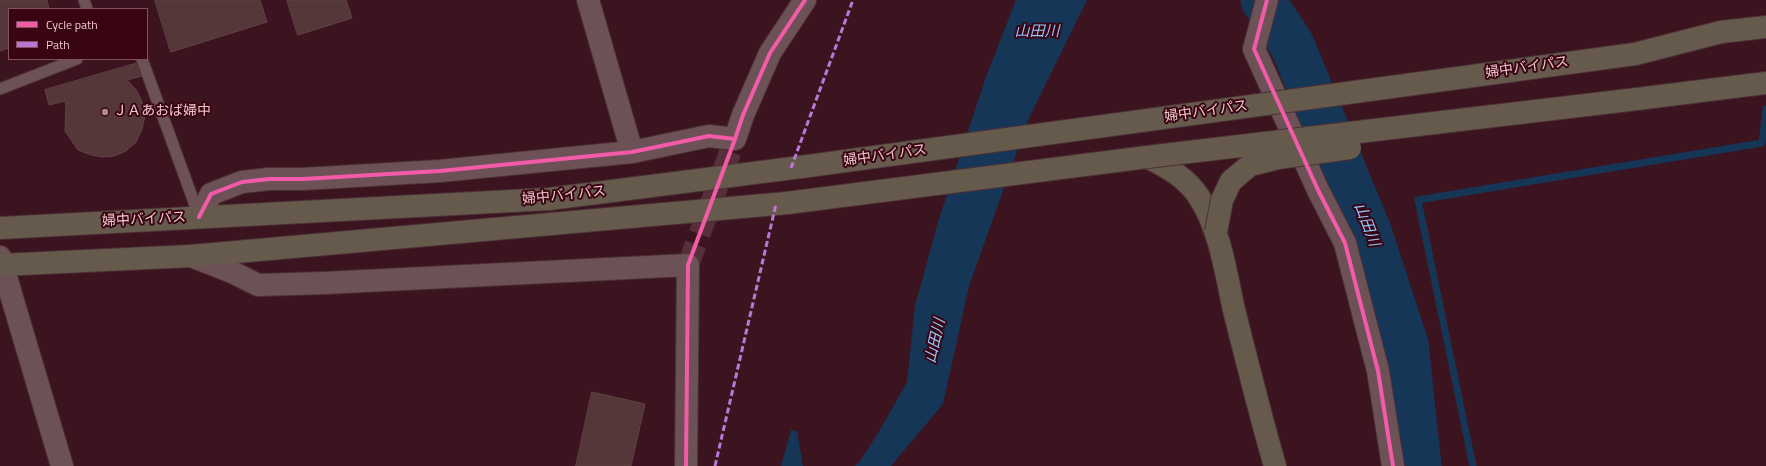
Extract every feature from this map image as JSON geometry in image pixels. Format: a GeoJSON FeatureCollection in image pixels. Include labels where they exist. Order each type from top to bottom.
{"type":"FeatureCollection","features":[{"type":"Feature","properties":{"kind":"highway"},"geometry":{"type":"LineString","coordinates":[[1635,54],[1721,32],[1766,27]]}},
{"type":"Feature","properties":{"kind":"highway","name":"婦中バイパス"},"geometry":{"type":"LineString","coordinates":[[0,228],[549,199],[801,167],[1635,54],[1766,38]]}},
{"type":"Feature","properties":{"kind":"highway","name":"婦中バイパス"},"geometry":{"type":"LineString","coordinates":[[1,262],[191,256],[787,203],[1147,157],[1766,83]]}},
{"type":"Feature","properties":{"kind":"highway"},"geometry":{"type":"LineString","coordinates":[[1216,232],[1222,200],[1231,181],[1250,165],[1278,158],[1386,143],[1457,121]]}},
{"type":"Feature","properties":{"kind":"highway"},"geometry":{"type":"LineString","coordinates":[[1147,157],[1165,166],[1184,179],[1200,197],[1216,232],[1255,396],[1275,466]]}},
{"type":"Feature","properties":{"kind":"street"},"geometry":{"type":"LineString","coordinates":[[588,0],[632,152]]}},
{"type":"Feature","properties":{"kind":"street"},"geometry":{"type":"LineString","coordinates":[[199,217],[211,194],[242,182],[269,179],[303,179],[440,171],[632,152],[709,136],[735,139],[743,115],[770,53],[805,0]]}},
{"type":"Feature","properties":{"kind":"street"},"geometry":{"type":"LineString","coordinates":[[1267,0],[1254,50],[1315,183],[1345,244],[1378,371],[1393,466]]}},
{"type":"Feature","properties":{"kind":"street"},"geometry":{"type":"LineString","coordinates":[[191,256],[232,272],[258,285],[324,283],[688,264],[686,466]]}},
{"type":"Feature","properties":{"kind":"street"},"geometry":{"type":"LineString","coordinates":[[1,262],[62,466]]}},
{"type":"Feature","properties":{"kind":"lane"},"geometry":{"type":"LineString","coordinates":[[0,89],[74,60]]}},
{"type":"Feature","properties":{"kind":"lane"},"geometry":{"type":"LineString","coordinates":[[142,60],[199,217]]}},
{"type":"Feature","properties":{"kind":"water","name":"山田川"},"geometry":{"type":"Polygon","coordinates":[[[1016,0],[1087,0],[1029,118],[969,286],[943,404],[891,466],[855,466],[877,435],[907,382],[915,306],[938,222],[986,77],[1016,0]]]}},
{"type":"Feature","properties":{"kind":"water"},"geometry":{"type":"Polygon","coordinates":[[[791,430],[797,431],[803,466],[781,466],[791,430]]]}},
{"type":"Feature","properties":{"kind":"building"},"geometry":{"type":"Polygon","coordinates":[[[0,0],[47,0],[49,8],[8,8],[8,48],[0,51],[0,0]]]}},
{"type":"Feature","properties":{"kind":"building"},"geometry":{"type":"Polygon","coordinates":[[[155,0],[260,0],[267,22],[171,52],[155,0]]]}},
{"type":"Feature","properties":{"kind":"building"},"geometry":{"type":"Polygon","coordinates":[[[287,0],[346,0],[352,18],[298,35],[287,0]]]}},
{"type":"Feature","properties":{"kind":"building","name":"ＪＡあおば婦中"},"geometry":{"type":"Polygon","coordinates":[[[138,63],[142,76],[127,80],[137,91],[142,102],[145,116],[142,129],[136,142],[126,151],[114,156],[103,157],[91,155],[78,150],[65,131],[65,101],[49,105],[45,90],[138,63]]]}},
{"type":"Feature","properties":{"kind":"building"},"geometry":{"type":"Polygon","coordinates":[[[592,392],[645,404],[631,466],[576,466],[592,392]]]}},
{"type":"Feature","properties":{"kind":"waterway","name":"山田川"},"geometry":{"type":"LineString","coordinates":[[1263,0],[1292,45],[1369,231],[1406,344],[1419,466]]}},
{"type":"Feature","properties":{"kind":"waterway"},"geometry":{"type":"LineString","coordinates":[[1473,466],[1418,200],[1762,143],[1766,109]]}},
{"type":"Feature","properties":{"kind":"tunnel"},"geometry":{"type":"LineString","coordinates":[[688,265],[735,139]]}},
{"type":"Feature","properties":{"kind":"marked path"},"geometry":{"type":"LineString","coordinates":[[791,168],[853,0]]}},
{"type":"Feature","properties":{"kind":"marked path"},"geometry":{"type":"LineString","coordinates":[[715,466],[776,204]]}},
{"type":"Feature","properties":{"kind":"cycle path"},"geometry":{"type":"LineString","coordinates":[[199,217],[211,194],[242,182],[269,179],[303,179],[440,171],[632,152],[709,136],[735,139],[743,115],[770,53],[805,0]]}},
{"type":"Feature","properties":{"kind":"cycle path"},"geometry":{"type":"LineString","coordinates":[[1267,0],[1254,49],[1318,190],[1345,243],[1378,371],[1393,466]]}},
{"type":"Feature","properties":{"kind":"cycle path"},"geometry":{"type":"LineString","coordinates":[[686,466],[688,265],[735,139]]}},
{"type":"Feature","properties":{"kind":"place","name":"ＪＡあおば婦中"},"geometry":{"type":"Point","coordinates":[105,112]}}]}
